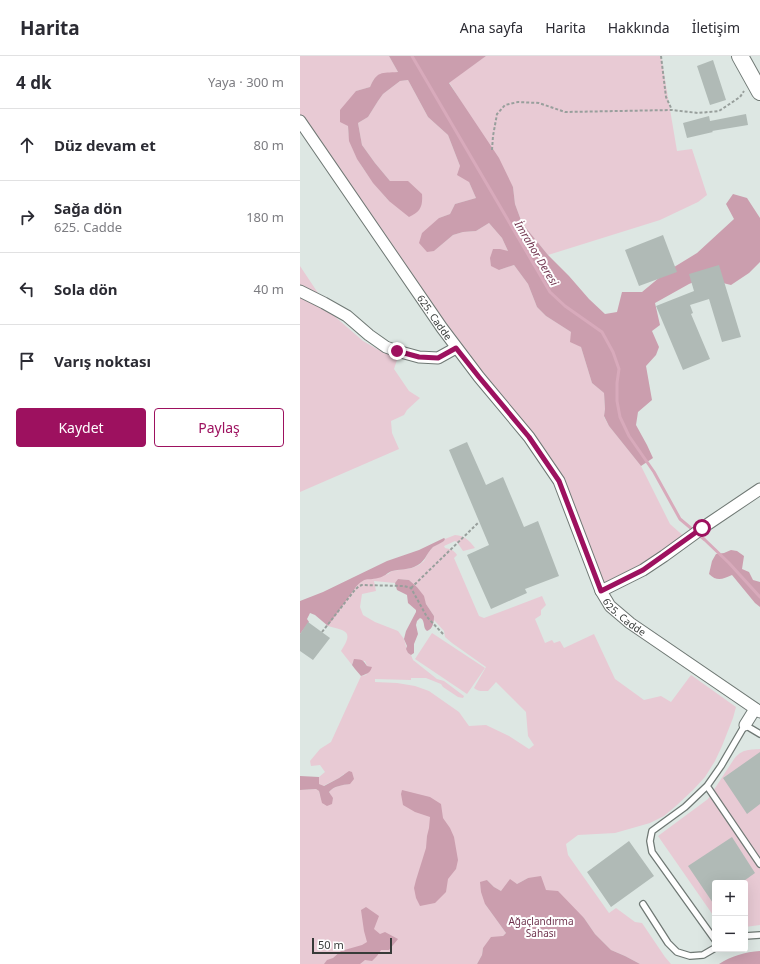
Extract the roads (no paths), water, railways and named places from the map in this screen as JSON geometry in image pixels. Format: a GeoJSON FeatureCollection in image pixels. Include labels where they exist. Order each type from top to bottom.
{"type":"FeatureCollection","features":[{"type":"Feature","properties":{"kind":"street"},"geometry":{"type":"LineString","coordinates":[[740,56],[756,85]]}},
{"type":"Feature","properties":{"kind":"street","name":"625. Cadde"},"geometry":{"type":"LineString","coordinates":[[300,121],[456,348],[529,437],[559,481],[601,591],[610,606],[630,623],[758,710]]}},
{"type":"Feature","properties":{"kind":"street"},"geometry":{"type":"LineString","coordinates":[[300,291],[347,316],[386,347],[419,357],[438,358],[456,348]]}},
{"type":"Feature","properties":{"kind":"street"},"geometry":{"type":"LineString","coordinates":[[601,591],[643,570],[760,489]]}},
{"type":"Feature","properties":{"kind":"street"},"geometry":{"type":"LineString","coordinates":[[745,725],[758,710]]}},
{"type":"Feature","properties":{"kind":"lane"},"geometry":{"type":"LineString","coordinates":[[712,936],[652,852],[650,841],[652,831],[685,807],[708,786],[745,725],[760,734]]}},
{"type":"Feature","properties":{"kind":"lane"},"geometry":{"type":"LineString","coordinates":[[708,786],[760,864]]}},
{"type":"Feature","properties":{"kind":"lane"},"geometry":{"type":"LineString","coordinates":[[643,904],[668,943],[677,952],[690,956],[703,955],[712,950]]}},
{"type":"Feature","properties":{"kind":"lane"},"geometry":{"type":"LineString","coordinates":[[748,936],[760,935]]}},
{"type":"Feature","properties":{"kind":"waterway","name":"İmrahor Deresi"},"geometry":{"type":"LineString","coordinates":[[412,56],[550,292],[565,306],[602,332],[613,352],[619,369],[617,401],[620,417],[629,436],[654,472],[680,519],[729,563],[760,597]]}},
{"type":"Feature","properties":{"kind":"park label","name":"Ağaçlandırma Sahası"},"geometry":{"type":"Point","coordinates":[541,926]}}]}
